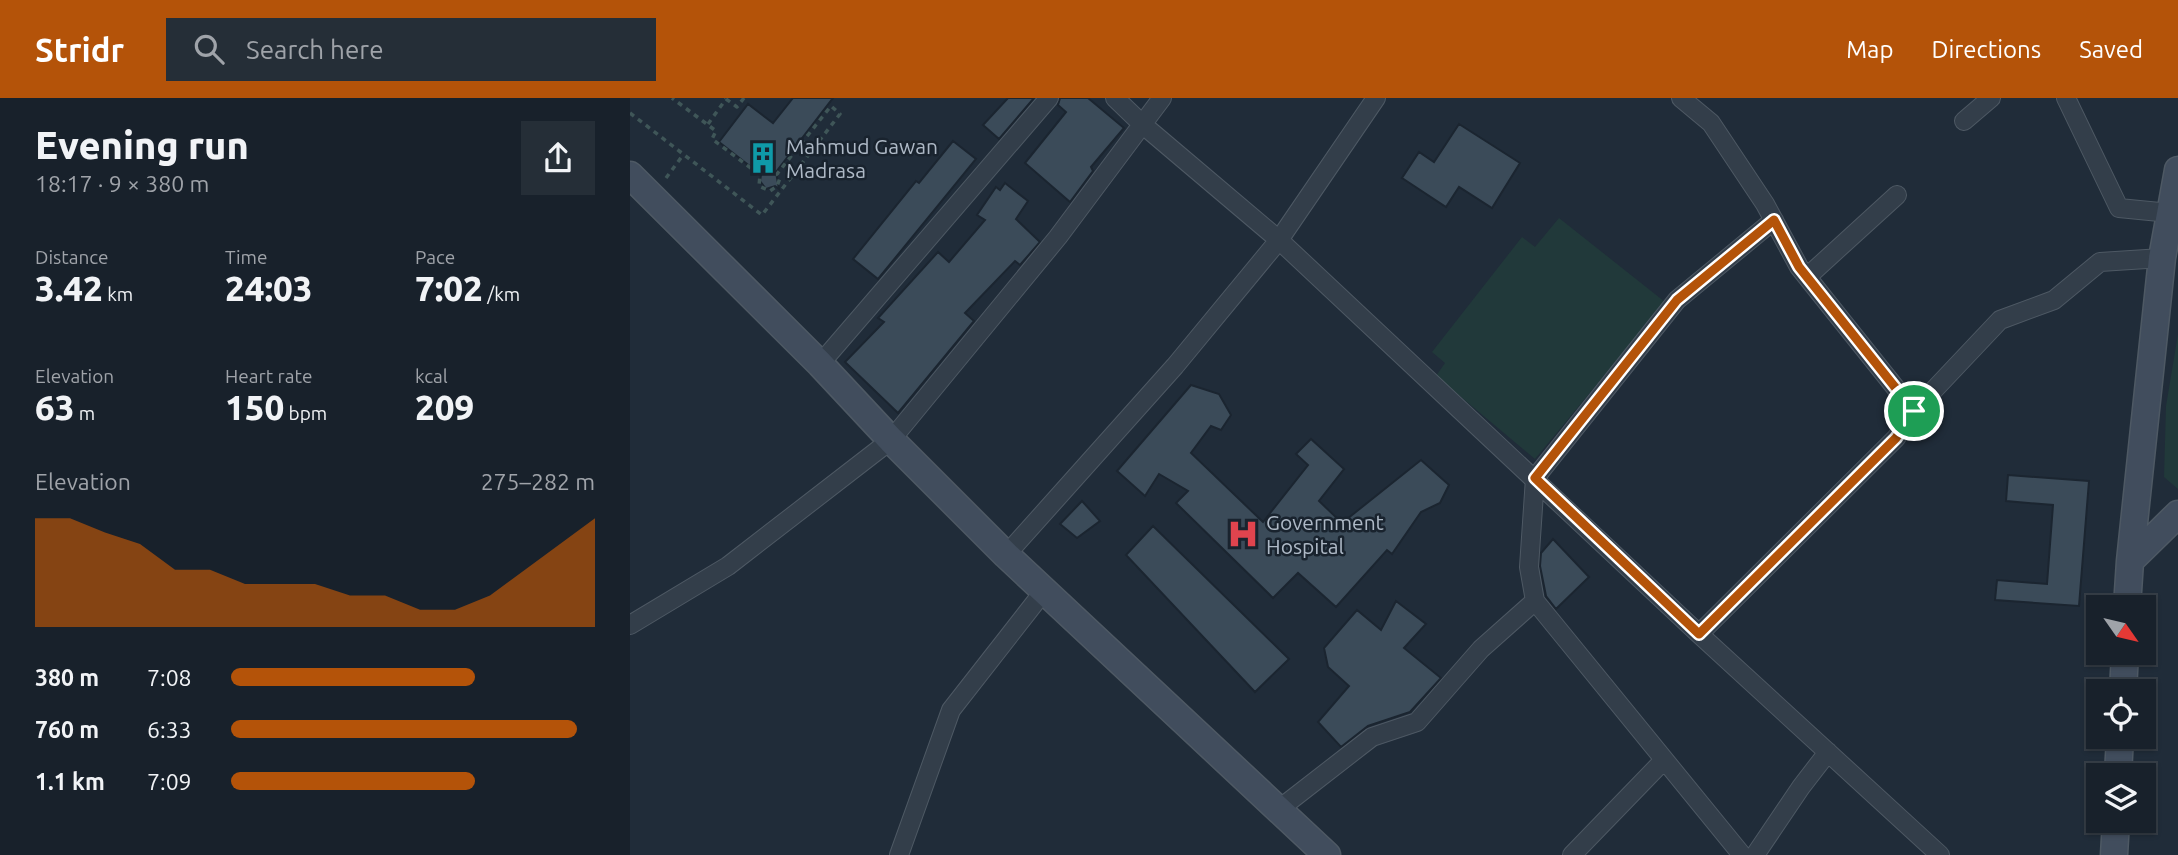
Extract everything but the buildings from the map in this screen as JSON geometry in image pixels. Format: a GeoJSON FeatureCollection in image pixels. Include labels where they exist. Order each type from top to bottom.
{"type":"FeatureCollection","features":[{"type":"Feature","properties":{"kind":"street"},"geometry":{"type":"LineString","coordinates":[[820,365],[1049,98]]}},
{"type":"Feature","properties":{"kind":"street"},"geometry":{"type":"LineString","coordinates":[[1115,98],[1279,240],[1699,634],[1940,855]]}},
{"type":"Feature","properties":{"kind":"street"},"geometry":{"type":"LineString","coordinates":[[630,625],[728,566],[891,440],[1058,237],[1162,98]]}},
{"type":"Feature","properties":{"kind":"street"},"geometry":{"type":"LineString","coordinates":[[1681,98],[1711,123],[1774,220],[1799,267],[1914,411]]}},
{"type":"Feature","properties":{"kind":"street"},"geometry":{"type":"LineString","coordinates":[[1964,121],[1991,98]]}},
{"type":"Feature","properties":{"kind":"street"},"geometry":{"type":"LineString","coordinates":[[2066,98],[2119,208],[2170,213]]}},
{"type":"Feature","properties":{"kind":"street"},"geometry":{"type":"LineString","coordinates":[[1006,555],[1175,366],[1279,240],[1368,101]]}},
{"type":"Feature","properties":{"kind":"street"},"geometry":{"type":"LineString","coordinates":[[2128,595],[2162,258],[2178,170]]}},
{"type":"Feature","properties":{"kind":"street"},"geometry":{"type":"LineString","coordinates":[[630,175],[1006,555],[1327,855]]}},
{"type":"Feature","properties":{"kind":"street"},"geometry":{"type":"LineString","coordinates":[[1807,277],[1898,195]]}},
{"type":"Feature","properties":{"kind":"street"},"geometry":{"type":"LineString","coordinates":[[1742,855],[1535,601],[1529,567],[1535,478],[1677,300],[1774,220]]}},
{"type":"Feature","properties":{"kind":"street"},"geometry":{"type":"LineString","coordinates":[[1699,634],[1896,438],[1914,411],[2000,320],[2054,300],[2100,262],[2162,258]]}},
{"type":"Feature","properties":{"kind":"street"},"geometry":{"type":"LineString","coordinates":[[2130,561],[2178,514]]}},
{"type":"Feature","properties":{"kind":"street"},"geometry":{"type":"LineString","coordinates":[[899,855],[951,710],[1044,591]]}},
{"type":"Feature","properties":{"kind":"street"},"geometry":{"type":"LineString","coordinates":[[1278,810],[1372,737],[1417,722],[1481,649],[1535,601]]}},
{"type":"Feature","properties":{"kind":"street"},"geometry":{"type":"LineString","coordinates":[[1755,855],[1801,787],[1829,752]]}},
{"type":"Feature","properties":{"kind":"street"},"geometry":{"type":"LineString","coordinates":[[1572,855],[1664,760]]}},
{"type":"Feature","properties":{"kind":"street"},"geometry":{"type":"LineString","coordinates":[[2114,855],[2115,833]]}},
{"type":"Feature","properties":{"kind":"path"},"geometry":{"type":"LineString","coordinates":[[630,113],[762,215],[840,114],[831,106],[777,174],[777,186],[770,191],[760,186],[760,175],[712,139],[716,131],[672,98]]}},
{"type":"Feature","properties":{"kind":"path"},"geometry":{"type":"LineString","coordinates":[[708,124],[725,99],[737,107],[744,98]]}},
{"type":"Feature","properties":{"kind":"path"},"geometry":{"type":"LineString","coordinates":[[651,196],[683,155]]}},
{"type":"Feature","properties":{"kind":"green space"},"geometry":{"type":"Polygon","coordinates":[[[1559,218],[1665,302],[1535,459],[1436,376],[1445,363],[1432,352],[1522,237],[1535,247],[1559,218]]]}},
{"type":"Feature","properties":{"kind":"green space"},"geometry":{"type":"Polygon","coordinates":[[[2178,334],[2178,489],[2164,477],[2166,406],[2178,334]]]}},
{"type":"Feature","properties":{"kind":"place","name":"Mahmud Gawan Madrasa"},"geometry":{"type":"Point","coordinates":[763,158]}},
{"type":"Feature","properties":{"kind":"place","name":"Government Hospital"},"geometry":{"type":"Point","coordinates":[1243,534]}},
{"type":"Feature","properties":{"kind":"route"},"geometry":{"type":"LineString","coordinates":[[1774,220],[1799,267],[1914,411],[1896,438],[1699,634],[1535,478],[1677,300],[1774,220]]}}]}
